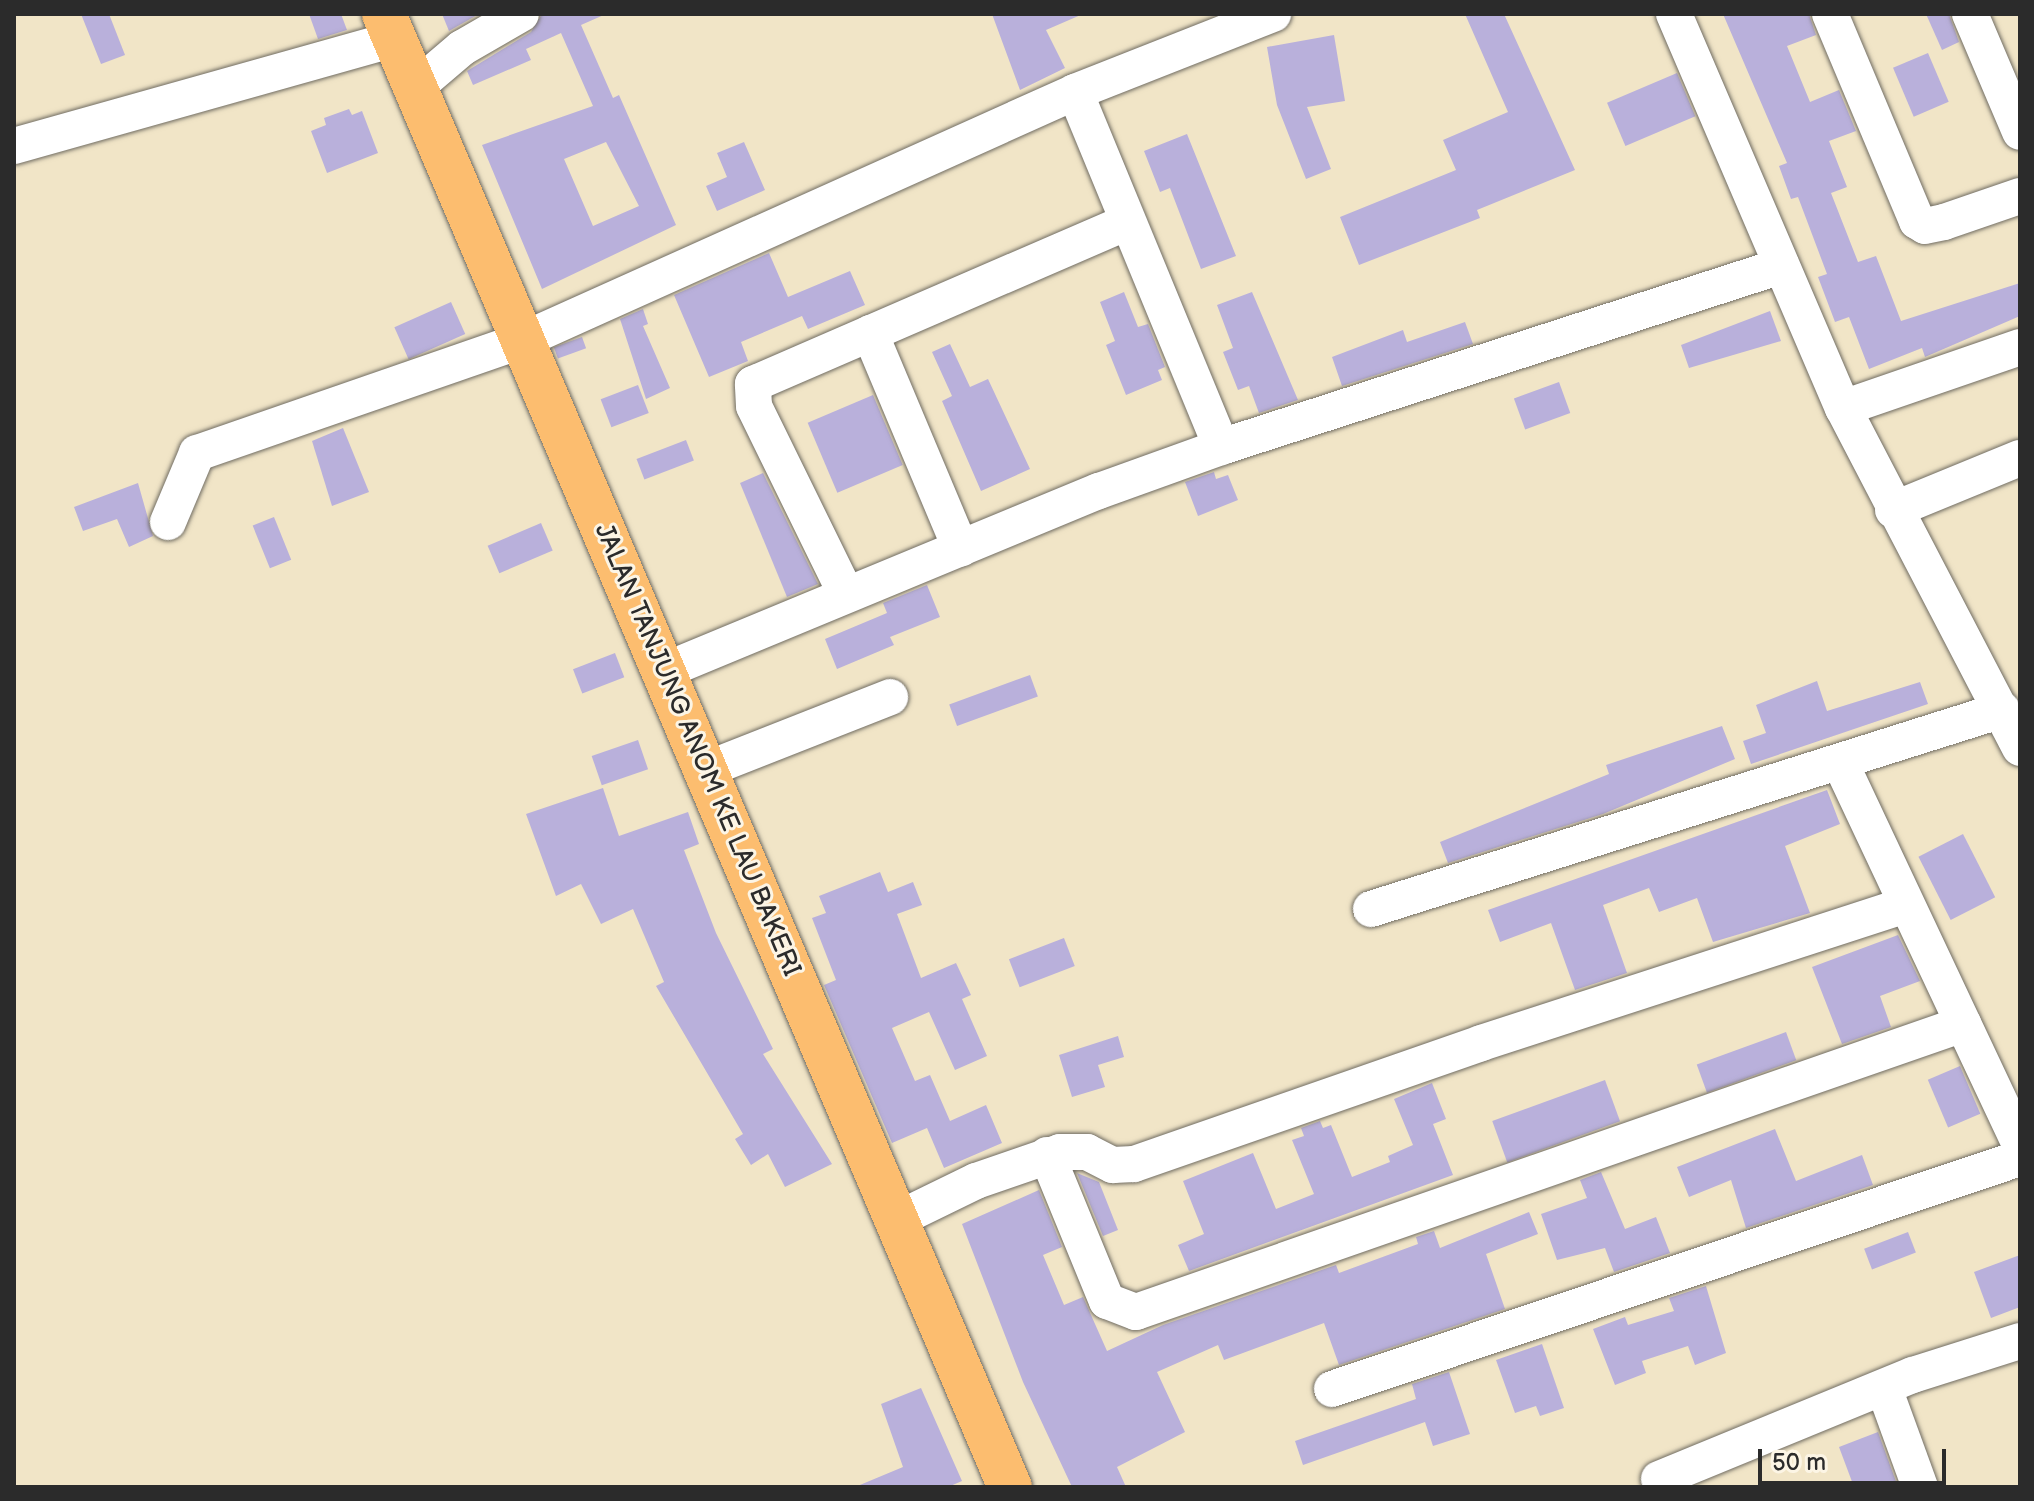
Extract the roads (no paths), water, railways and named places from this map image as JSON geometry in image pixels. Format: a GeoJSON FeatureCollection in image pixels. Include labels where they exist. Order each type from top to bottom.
{"type":"FeatureCollection","features":[{"type":"Feature","properties":{"kind":"main road","name":"JALAN TANJUNG ANOM KE LAU BAKERI"},"geometry":{"type":"LineString","coordinates":[[389,27],[523,340],[678,671],[705,770],[1010,1487]]}},
{"type":"Feature","properties":{"kind":"street"},"geometry":{"type":"LineString","coordinates":[[415,88],[462,48],[521,14]]}},
{"type":"Feature","properties":{"kind":"street"},"geometry":{"type":"LineString","coordinates":[[168,522],[197,453],[523,340],[1229,23],[1273,14]]}},
{"type":"Feature","properties":{"kind":"street"},"geometry":{"type":"LineString","coordinates":[[1674,14],[1843,408],[1893,510],[2020,748]]}},
{"type":"Feature","properties":{"kind":"street"},"geometry":{"type":"LineString","coordinates":[[1830,14],[1917,221],[1925,226],[1944,222],[2020,196]]}},
{"type":"Feature","properties":{"kind":"street"},"geometry":{"type":"LineString","coordinates":[[1970,14],[2020,132]]}},
{"type":"Feature","properties":{"kind":"street"},"geometry":{"type":"LineString","coordinates":[[14,146],[389,27]]}},
{"type":"Feature","properties":{"kind":"street"},"geometry":{"type":"LineString","coordinates":[[1075,92],[1221,447]]}},
{"type":"Feature","properties":{"kind":"street"},"geometry":{"type":"LineString","coordinates":[[846,594],[750,394],[762,378],[1128,222]]}},
{"type":"Feature","properties":{"kind":"street"},"geometry":{"type":"LineString","coordinates":[[678,671],[846,594],[1221,447],[1781,266]]}},
{"type":"Feature","properties":{"kind":"street"},"geometry":{"type":"LineString","coordinates":[[870,333],[961,549]]}},
{"type":"Feature","properties":{"kind":"street"},"geometry":{"type":"LineString","coordinates":[[1843,408],[2020,347]]}},
{"type":"Feature","properties":{"kind":"street"},"geometry":{"type":"LineString","coordinates":[[1893,510],[2020,458]]}},
{"type":"Feature","properties":{"kind":"street"},"geometry":{"type":"LineString","coordinates":[[705,770],[890,697]]}},
{"type":"Feature","properties":{"kind":"street"},"geometry":{"type":"LineString","coordinates":[[1371,909],[2002,710]]}},
{"type":"Feature","properties":{"kind":"street"},"geometry":{"type":"LineString","coordinates":[[1840,762],[2020,1144]]}},
{"type":"Feature","properties":{"kind":"street"},"geometry":{"type":"LineString","coordinates":[[896,1220],[976,1181],[1047,1155],[1087,1152],[1113,1165],[1134,1164],[1481,1043],[1906,905]]}},
{"type":"Feature","properties":{"kind":"street"},"geometry":{"type":"LineString","coordinates":[[1047,1155],[1107,1301],[1136,1312],[1963,1024]]}},
{"type":"Feature","properties":{"kind":"street"},"geometry":{"type":"LineString","coordinates":[[1332,1389],[2020,1158]]}},
{"type":"Feature","properties":{"kind":"street"},"geometry":{"type":"LineString","coordinates":[[1659,1479],[1884,1388],[2020,1341]]}},
{"type":"Feature","properties":{"kind":"street"},"geometry":{"type":"LineString","coordinates":[[1884,1388],[1920,1487]]}}]}
